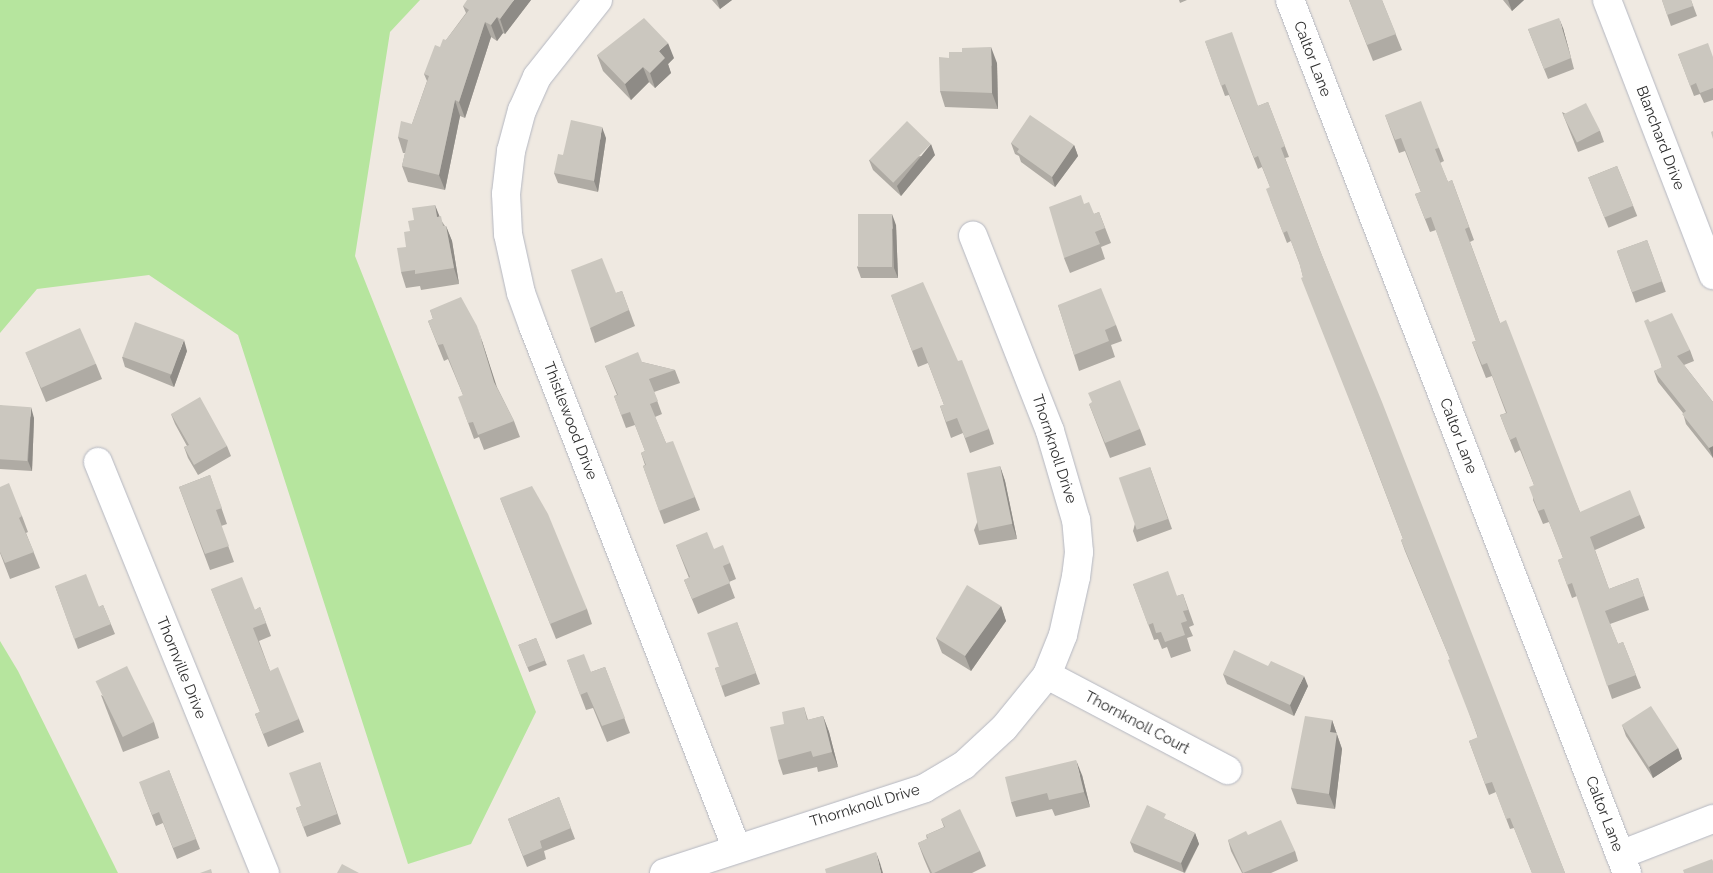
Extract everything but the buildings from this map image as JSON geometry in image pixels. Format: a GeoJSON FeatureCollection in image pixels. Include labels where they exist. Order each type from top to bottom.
{"type":"FeatureCollection","features":[{"type":"Feature","properties":{"kind":"street","name":"Thistlewood Drive"},"geometry":{"type":"LineString","coordinates":[[598,0],[536,77],[522,110],[511,151],[506,194],[508,234],[521,293],[533,326],[736,847]]}},
{"type":"Feature","properties":{"kind":"street","name":"Caltor Lane"},"geometry":{"type":"LineString","coordinates":[[1290,0],[1624,864]]}},
{"type":"Feature","properties":{"kind":"street","name":"Blanchard Drive"},"geometry":{"type":"LineString","coordinates":[[1607,0],[1713,275]]}},
{"type":"Feature","properties":{"kind":"street","name":"Thornknoll Drive"},"geometry":{"type":"LineString","coordinates":[[664,873],[736,847],[896,800],[945,777],[964,765],[1004,728],[1047,675],[1063,635],[1076,577],[1079,552],[1076,520],[1050,431],[973,236]]}},
{"type":"Feature","properties":{"kind":"street","name":"Thornville Drive"},"geometry":{"type":"LineString","coordinates":[[98,462],[265,873]]}},
{"type":"Feature","properties":{"kind":"street","name":"Thornknoll Court"},"geometry":{"type":"LineString","coordinates":[[1047,675],[1227,770]]}},
{"type":"Feature","properties":{"kind":"street"},"geometry":{"type":"LineString","coordinates":[[1624,864],[1713,819]]}},
{"type":"Feature","properties":{"kind":"green space"},"geometry":{"type":"Polygon","coordinates":[[[0,0],[420,0],[390,32],[355,256],[536,712],[471,844],[408,864],[238,335],[149,275],[37,289],[0,333],[0,0]]]}},
{"type":"Feature","properties":{"kind":"green space"},"geometry":{"type":"Polygon","coordinates":[[[0,641],[18,671],[118,873],[0,873],[0,641]]]}}]}
